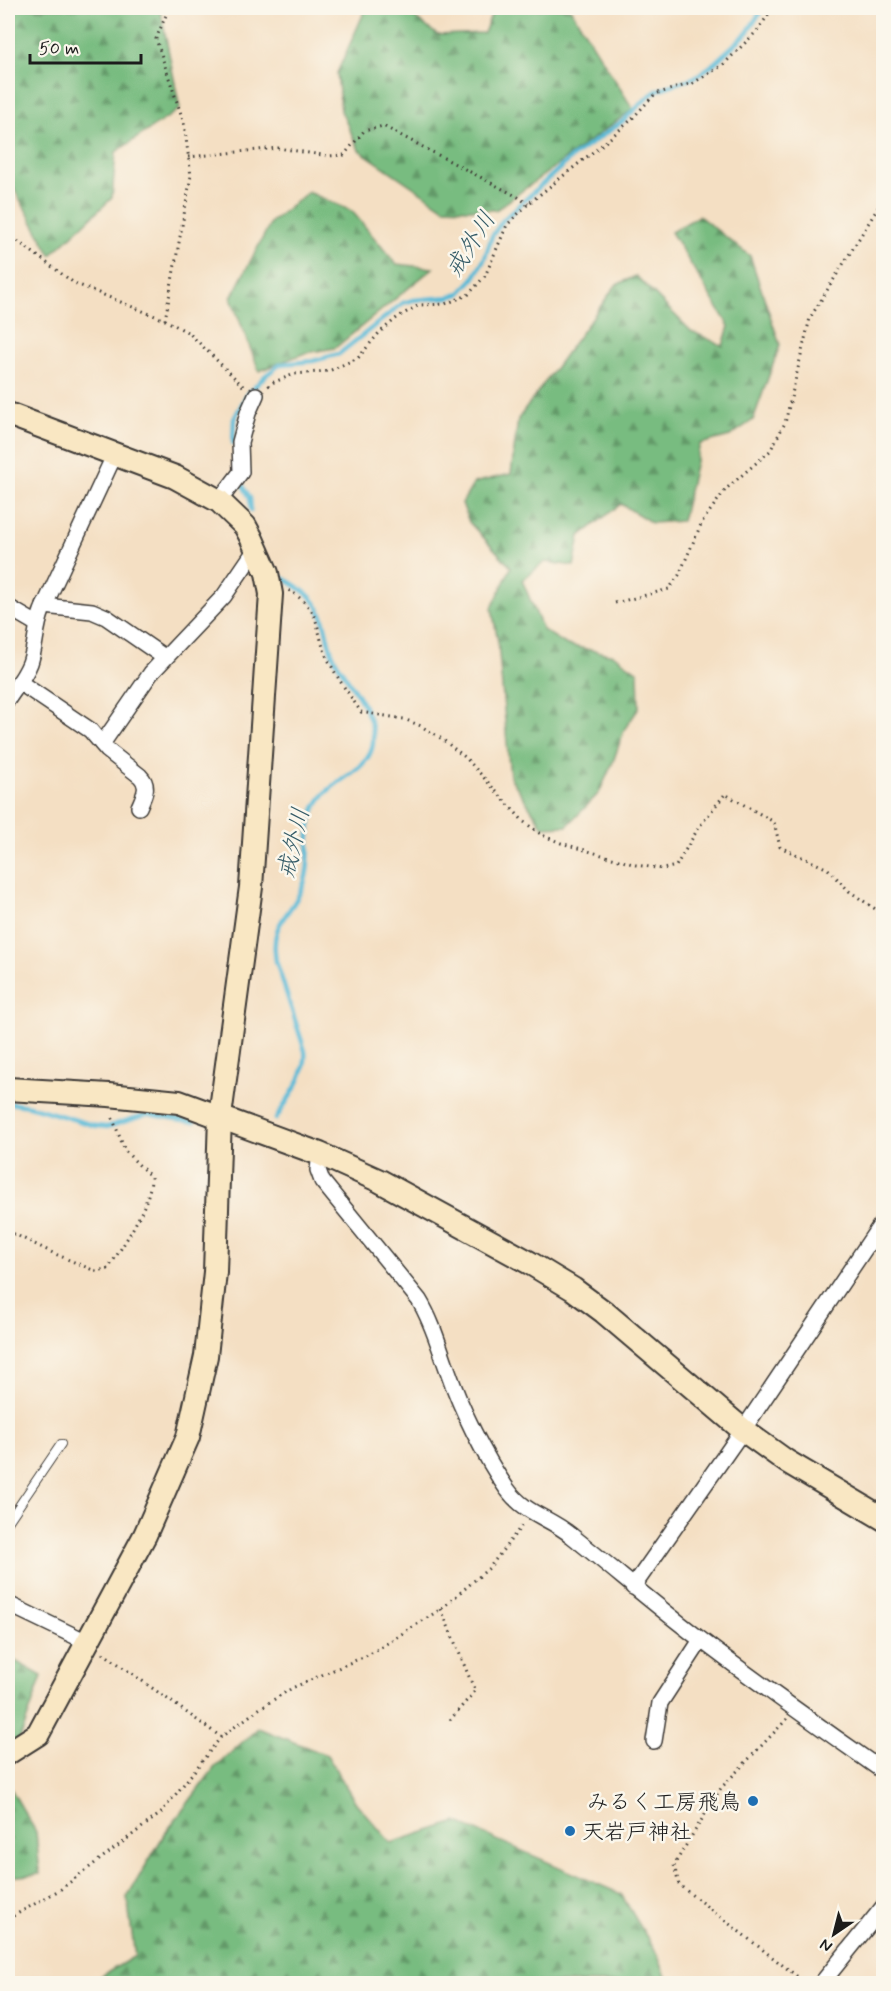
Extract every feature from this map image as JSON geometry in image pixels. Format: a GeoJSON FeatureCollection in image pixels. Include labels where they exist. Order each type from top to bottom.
{"type":"FeatureCollection","features":[{"type":"Feature","properties":{"kind":"street"},"geometry":{"type":"LineString","coordinates":[[219,501],[237,477],[240,442],[256,395]]}},
{"type":"Feature","properties":{"kind":"street"},"geometry":{"type":"LineString","coordinates":[[8,414],[114,456],[175,477],[219,501],[245,526],[270,583],[271,594],[250,887],[220,1116],[214,1272],[206,1356],[188,1437],[145,1535],[38,1734],[8,1753]]}},
{"type":"Feature","properties":{"kind":"street"},"geometry":{"type":"LineString","coordinates":[[8,699],[31,660],[37,624],[44,606],[114,456]]}},
{"type":"Feature","properties":{"kind":"street"},"geometry":{"type":"LineString","coordinates":[[102,744],[139,688],[164,657],[224,596],[256,549]]}},
{"type":"Feature","properties":{"kind":"street"},"geometry":{"type":"LineString","coordinates":[[44,606],[78,608],[106,616],[164,657]]}},
{"type":"Feature","properties":{"kind":"street"},"geometry":{"type":"LineString","coordinates":[[8,607],[37,624]]}},
{"type":"Feature","properties":{"kind":"street"},"geometry":{"type":"LineString","coordinates":[[19,682],[90,730],[102,744],[145,781],[147,787],[139,807]]}},
{"type":"Feature","properties":{"kind":"street"},"geometry":{"type":"LineString","coordinates":[[8,1089],[167,1100],[190,1105],[320,1154],[380,1181],[531,1263],[573,1289],[604,1312],[743,1430],[786,1461],[884,1519]]}},
{"type":"Feature","properties":{"kind":"street"},"geometry":{"type":"LineString","coordinates":[[320,1154],[318,1170],[322,1181],[419,1300],[429,1317],[448,1373],[488,1460],[521,1505],[571,1534],[633,1587],[701,1640],[884,1772]]}},
{"type":"Feature","properties":{"kind":"street"},"geometry":{"type":"LineString","coordinates":[[633,1587],[743,1430],[884,1220]]}},
{"type":"Feature","properties":{"kind":"street"},"geometry":{"type":"LineString","coordinates":[[8,1604],[87,1642]]}},
{"type":"Feature","properties":{"kind":"street"},"geometry":{"type":"LineString","coordinates":[[654,1741],[660,1703],[701,1640]]}},
{"type":"Feature","properties":{"kind":"street"},"geometry":{"type":"LineString","coordinates":[[821,1983],[884,1906]]}},
{"type":"Feature","properties":{"kind":"lane"},"geometry":{"type":"LineString","coordinates":[[8,1522],[61,1444]]}},
{"type":"Feature","properties":{"kind":"path"},"geometry":{"type":"LineString","coordinates":[[165,320],[191,176],[184,123],[156,39],[169,8]]}},
{"type":"Feature","properties":{"kind":"path"},"geometry":{"type":"LineString","coordinates":[[256,395],[274,382],[295,374],[329,371],[358,358],[379,333],[398,317],[419,305],[445,304],[468,295],[485,276],[507,225],[528,204],[612,136],[655,94],[693,83],[723,65],[757,31],[773,8]]}},
{"type":"Feature","properties":{"kind":"path"},"geometry":{"type":"LineString","coordinates":[[188,157],[278,148],[327,156],[344,155],[364,131],[383,126],[518,196],[528,204]]}},
{"type":"Feature","properties":{"kind":"path"},"geometry":{"type":"LineString","coordinates":[[615,603],[669,589],[680,575],[702,522],[726,489],[770,451],[785,423],[810,318],[884,198]]}},
{"type":"Feature","properties":{"kind":"path"},"geometry":{"type":"LineString","coordinates":[[8,234],[74,283],[165,320],[189,333],[243,386]]}},
{"type":"Feature","properties":{"kind":"path"},"geometry":{"type":"LineString","coordinates":[[270,583],[291,591],[315,614],[324,652],[361,712],[404,719],[442,739],[466,758],[524,822],[542,834],[561,843],[636,865],[663,869],[676,866],[699,827],[725,794],[774,822],[780,847],[828,869],[849,891],[884,915]]}},
{"type":"Feature","properties":{"kind":"path"},"geometry":{"type":"LineString","coordinates":[[8,1231],[53,1254],[95,1271],[108,1269],[125,1243],[151,1189],[151,1176],[129,1156],[112,1118]]}},
{"type":"Feature","properties":{"kind":"path"},"geometry":{"type":"LineString","coordinates":[[8,1919],[61,1889],[161,1813],[221,1737],[259,1709],[292,1688],[370,1654],[441,1609],[489,1568],[532,1513]]}},
{"type":"Feature","properties":{"kind":"path"},"geometry":{"type":"LineString","coordinates":[[441,1609],[475,1691],[450,1720]]}},
{"type":"Feature","properties":{"kind":"path"},"geometry":{"type":"LineString","coordinates":[[87,1642],[221,1737]]}},
{"type":"Feature","properties":{"kind":"path"},"geometry":{"type":"LineString","coordinates":[[796,1709],[722,1788],[674,1865],[679,1885],[807,1983]]}},
{"type":"Feature","properties":{"kind":"green space"},"geometry":{"type":"Polygon","coordinates":[[[8,8],[160,8],[180,109],[116,152],[112,198],[51,255],[8,178],[8,8]]]}},
{"type":"Feature","properties":{"kind":"green space"},"geometry":{"type":"Polygon","coordinates":[[[366,8],[401,8],[438,35],[484,33],[494,8],[570,8],[633,109],[496,210],[444,208],[359,150],[341,111],[337,73],[366,8]]]}},
{"type":"Feature","properties":{"kind":"green space"},"geometry":{"type":"Polygon","coordinates":[[[308,192],[352,211],[396,264],[433,268],[335,348],[305,353],[259,371],[231,298],[271,222],[308,192]]]}},
{"type":"Feature","properties":{"kind":"green space"},"geometry":{"type":"Polygon","coordinates":[[[699,216],[750,256],[780,345],[753,420],[730,436],[700,444],[682,521],[652,523],[621,504],[580,536],[574,566],[545,562],[522,580],[543,630],[567,645],[614,655],[638,672],[639,708],[624,730],[599,793],[567,826],[543,827],[510,777],[498,642],[492,608],[511,567],[469,522],[462,503],[474,483],[511,474],[518,419],[616,285],[636,276],[691,331],[723,346],[729,326],[671,232],[699,216]]]}},
{"type":"Feature","properties":{"kind":"green space"},"geometry":{"type":"Polygon","coordinates":[[[8,1657],[42,1676],[8,1774],[8,1657]]]}},
{"type":"Feature","properties":{"kind":"green space"},"geometry":{"type":"Polygon","coordinates":[[[258,1728],[327,1755],[356,1803],[391,1843],[456,1822],[621,1894],[657,1954],[669,1983],[90,1983],[135,1956],[127,1897],[164,1835],[215,1767],[258,1728]]]}},
{"type":"Feature","properties":{"kind":"green space"},"geometry":{"type":"Polygon","coordinates":[[[8,1784],[36,1832],[40,1874],[8,1877],[8,1784]]]}},
{"type":"Feature","properties":{"kind":"waterway","name":"戒外川"},"geometry":{"type":"LineString","coordinates":[[233,443],[234,419],[246,396],[266,375],[281,364],[313,361],[339,354],[403,303],[459,294],[473,279],[484,260],[492,236],[503,220],[572,157],[623,121],[649,96],[658,90],[695,77],[711,66],[747,33],[763,8]]}},
{"type":"Feature","properties":{"kind":"waterway","name":"戒外川"},"geometry":{"type":"LineString","coordinates":[[240,480],[250,498],[251,510]]}},
{"type":"Feature","properties":{"kind":"waterway","name":"戒外川"},"geometry":{"type":"LineString","coordinates":[[276,1119],[300,1078],[305,1060],[305,1051],[276,961],[275,947],[278,927],[298,896],[306,877],[309,829],[317,803],[331,788],[367,759],[373,745],[373,730],[368,715],[332,654],[318,607],[302,590],[278,575]]}},
{"type":"Feature","properties":{"kind":"waterway","name":"戒外川"},"geometry":{"type":"LineString","coordinates":[[8,1103],[29,1106],[96,1126],[107,1127],[148,1114],[194,1122]]}},
{"type":"Feature","properties":{"kind":"place","name":"みるく工房飛鳥"},"geometry":{"type":"Point","coordinates":[753,1801]}},
{"type":"Feature","properties":{"kind":"place","name":"天岩戸神社"},"geometry":{"type":"Point","coordinates":[570,1831]}}]}
